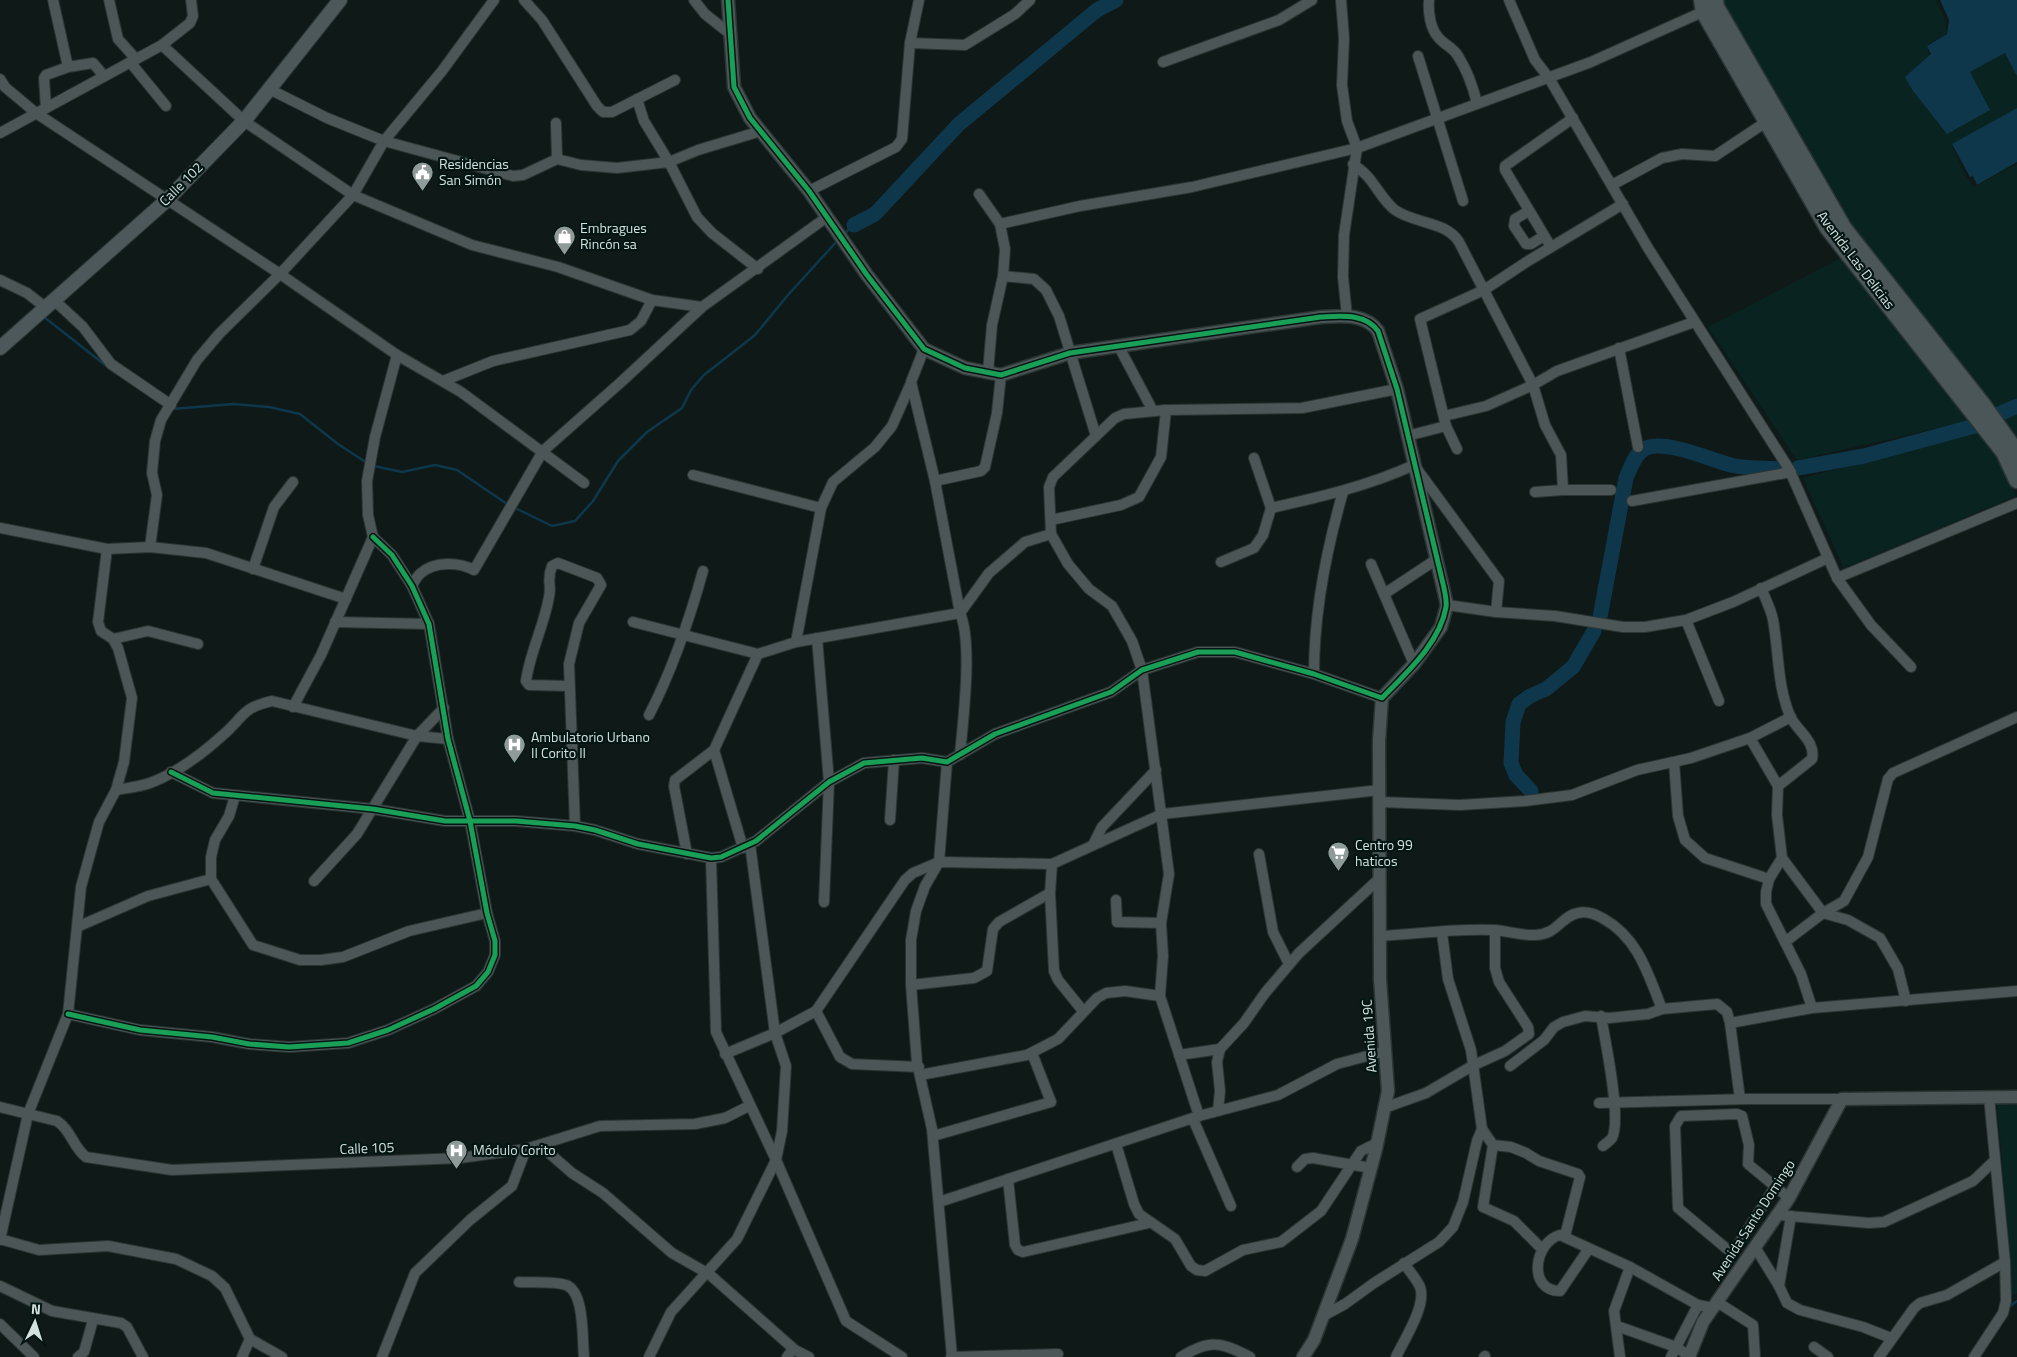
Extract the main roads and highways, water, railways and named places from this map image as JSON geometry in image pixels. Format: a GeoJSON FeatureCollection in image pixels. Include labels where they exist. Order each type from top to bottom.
{"type":"FeatureCollection","features":[{"type":"Feature","properties":{"kind":"main road","name":"Calle 102"},"geometry":{"type":"LineString","coordinates":[[0,348],[167,200],[244,121],[340,0]]}},
{"type":"Feature","properties":{"kind":"main road","name":"Avenida Las Delicias"},"geometry":{"type":"LineString","coordinates":[[1709,5],[1828,228],[2004,452],[2017,480]]}},
{"type":"Feature","properties":{"kind":"main road","name":"Avenida Las Delicias"},"geometry":{"type":"LineString","coordinates":[[1766,112],[1844,230],[1982,404],[2017,453]]}},
{"type":"Feature","properties":{"kind":"water"},"geometry":{"type":"Polygon","coordinates":[[[1940,0],[2017,0],[2017,76],[2005,53],[1970,72],[1990,110],[1947,134],[1913,91],[1905,77],[1931,54],[1927,46],[1947,34],[1949,20],[1940,0]]]}},
{"type":"Feature","properties":{"kind":"water"},"geometry":{"type":"Polygon","coordinates":[[[2017,108],[2017,162],[1977,185],[1973,176],[1970,177],[1952,144],[2017,108]]]}},
{"type":"Feature","properties":{"kind":"waterway"},"geometry":{"type":"LineString","coordinates":[[854,225],[875,214],[959,124],[1097,10],[1116,0]]}},
{"type":"Feature","properties":{"kind":"waterway"},"geometry":{"type":"LineString","coordinates":[[844,234],[854,225]]}},
{"type":"Feature","properties":{"kind":"waterway"},"geometry":{"type":"LineString","coordinates":[[515,508],[552,526],[575,521],[593,501],[618,461],[647,432],[682,408],[691,390],[704,375],[755,335],[838,240]]}},
{"type":"Feature","properties":{"kind":"waterway"},"geometry":{"type":"LineString","coordinates":[[44,317],[114,372]]}},
{"type":"Feature","properties":{"kind":"waterway"},"geometry":{"type":"LineString","coordinates":[[172,409],[234,404],[269,407],[300,414],[338,444],[367,463]]}},
{"type":"Feature","properties":{"kind":"waterway"},"geometry":{"type":"LineString","coordinates":[[1997,415],[2017,406]]}},
{"type":"Feature","properties":{"kind":"waterway"},"geometry":{"type":"LineString","coordinates":[[1798,468],[1864,456],[1975,426]]}},
{"type":"Feature","properties":{"kind":"waterway"},"geometry":{"type":"LineString","coordinates":[[1600,617],[1626,478],[1635,458],[1644,449],[1652,446],[1663,446],[1738,466],[1786,469]]}},
{"type":"Feature","properties":{"kind":"waterway"},"geometry":{"type":"LineString","coordinates":[[374,466],[402,472],[435,465],[457,470],[507,504]]}},
{"type":"Feature","properties":{"kind":"waterway"},"geometry":{"type":"LineString","coordinates":[[1531,791],[1516,775],[1511,763],[1513,722],[1519,704],[1530,696],[1546,689],[1573,667],[1594,631]]}},
{"type":"Feature","properties":{"kind":"waterway"},"geometry":{"type":"LineString","coordinates":[[2009,1307],[2017,1301]]}},
{"type":"Feature","properties":{"kind":"place","name":"Residencias San Simón"},"geometry":{"type":"Point","coordinates":[423,191]}},
{"type":"Feature","properties":{"kind":"place","name":"Embragues Rincón sa"},"geometry":{"type":"Point","coordinates":[564,255]}},
{"type":"Feature","properties":{"kind":"place","name":"Ambulatorio Urbano II Corito II"},"geometry":{"type":"Point","coordinates":[515,764]}},
{"type":"Feature","properties":{"kind":"place","name":"Centro 99 haticos"},"geometry":{"type":"Point","coordinates":[1339,872]}},
{"type":"Feature","properties":{"kind":"place","name":"Módulo Corito"},"geometry":{"type":"Point","coordinates":[457,1169]}}]}
